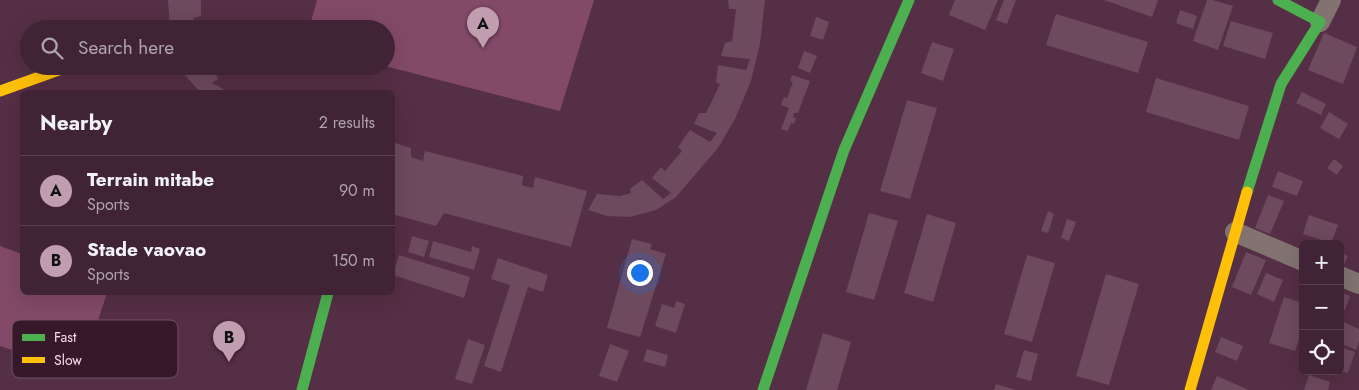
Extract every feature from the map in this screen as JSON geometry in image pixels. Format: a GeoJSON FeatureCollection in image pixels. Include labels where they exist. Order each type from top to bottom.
{"type":"FeatureCollection","features":[{"type":"Feature","properties":{"kind":"street"},"geometry":{"type":"LineString","coordinates":[[763,390],[844,150],[909,0]]}},
{"type":"Feature","properties":{"kind":"street"},"geometry":{"type":"LineString","coordinates":[[1278,0],[1320,22]]}},
{"type":"Feature","properties":{"kind":"street"},"geometry":{"type":"LineString","coordinates":[[1190,390],[1235,232],[1281,84],[1320,22],[1331,0]]}},
{"type":"Feature","properties":{"kind":"street"},"geometry":{"type":"LineString","coordinates":[[0,91],[45,75]]}},
{"type":"Feature","properties":{"kind":"street"},"geometry":{"type":"LineString","coordinates":[[1235,232],[1299,259]]}},
{"type":"Feature","properties":{"kind":"street"},"geometry":{"type":"LineString","coordinates":[[1344,278],[1359,284]]}},
{"type":"Feature","properties":{"kind":"street"},"geometry":{"type":"LineString","coordinates":[[302,390],[327,295]]}},
{"type":"Feature","properties":{"kind":"shaded area"},"geometry":{"type":"Polygon","coordinates":[[[317,0],[594,0],[560,111],[395,69],[395,20],[311,20],[317,0]]]}},
{"type":"Feature","properties":{"kind":"shaded area"},"geometry":{"type":"Polygon","coordinates":[[[0,246],[20,253],[20,295],[106,295],[98,320],[12,320],[12,350],[0,346],[0,246]]]}},
{"type":"Feature","properties":{"kind":"building"},"geometry":{"type":"Polygon","coordinates":[[[168,0],[201,0],[201,16],[193,18],[193,20],[169,20],[168,0]]]}},
{"type":"Feature","properties":{"kind":"building"},"geometry":{"type":"Polygon","coordinates":[[[728,0],[765,0],[760,44],[751,81],[735,119],[718,148],[676,197],[656,210],[630,217],[607,216],[588,210],[597,194],[620,196],[631,193],[630,189],[642,180],[663,199],[671,193],[652,178],[661,167],[665,171],[682,151],[678,147],[690,130],[710,142],[717,133],[694,124],[699,113],[706,113],[720,84],[716,82],[718,65],[746,70],[750,59],[721,56],[725,43],[732,41],[736,9],[729,9],[728,0]]]}},
{"type":"Feature","properties":{"kind":"building"},"geometry":{"type":"Polygon","coordinates":[[[955,0],[998,0],[985,30],[949,15],[955,0]]]}},
{"type":"Feature","properties":{"kind":"building"},"geometry":{"type":"Polygon","coordinates":[[[1004,0],[1016,0],[1007,24],[996,20],[1004,0]]]}},
{"type":"Feature","properties":{"kind":"building"},"geometry":{"type":"Polygon","coordinates":[[[1104,0],[1158,0],[1152,17],[1104,0]]]}},
{"type":"Feature","properties":{"kind":"building"},"geometry":{"type":"Polygon","coordinates":[[[1207,0],[1233,6],[1218,50],[1193,41],[1207,0]]]}},
{"type":"Feature","properties":{"kind":"building"},"geometry":{"type":"Polygon","coordinates":[[[1180,10],[1197,16],[1193,29],[1176,23],[1180,10]]]}},
{"type":"Feature","properties":{"kind":"building"},"geometry":{"type":"Polygon","coordinates":[[[1056,14],[1148,42],[1138,73],[1046,45],[1056,14]]]}},
{"type":"Feature","properties":{"kind":"building"},"geometry":{"type":"Polygon","coordinates":[[[816,17],[829,22],[823,40],[810,36],[816,17]]]}},
{"type":"Feature","properties":{"kind":"building"},"geometry":{"type":"Polygon","coordinates":[[[1231,21],[1273,33],[1265,59],[1223,46],[1231,21]]]}},
{"type":"Feature","properties":{"kind":"building"},"geometry":{"type":"Polygon","coordinates":[[[1324,33],[1357,47],[1343,84],[1308,70],[1324,33]]]}},
{"type":"Feature","properties":{"kind":"building"},"geometry":{"type":"Polygon","coordinates":[[[932,42],[954,49],[943,81],[921,73],[932,42]]]}},
{"type":"Feature","properties":{"kind":"building"},"geometry":{"type":"Polygon","coordinates":[[[804,51],[817,56],[810,73],[798,68],[804,51]]]}},
{"type":"Feature","properties":{"kind":"building"},"geometry":{"type":"Polygon","coordinates":[[[185,75],[216,75],[218,79],[212,83],[225,90],[198,90],[185,75]]]}},
{"type":"Feature","properties":{"kind":"building"},"geometry":{"type":"Polygon","coordinates":[[[792,75],[810,81],[798,113],[794,113],[793,117],[796,118],[794,124],[791,123],[788,131],[781,129],[789,108],[781,105],[784,97],[787,98],[793,82],[790,81],[792,75]]]}},
{"type":"Feature","properties":{"kind":"building"},"geometry":{"type":"Polygon","coordinates":[[[1156,78],[1249,106],[1239,140],[1146,112],[1156,78]]]}},
{"type":"Feature","properties":{"kind":"building"},"geometry":{"type":"Polygon","coordinates":[[[1302,92],[1326,104],[1321,115],[1296,103],[1302,92]]]}},
{"type":"Feature","properties":{"kind":"building"},"geometry":{"type":"Polygon","coordinates":[[[907,100],[937,108],[910,199],[880,191],[907,100]]]}},
{"type":"Feature","properties":{"kind":"building"},"geometry":{"type":"Polygon","coordinates":[[[1329,112],[1348,124],[1339,139],[1320,128],[1329,112]]]}},
{"type":"Feature","properties":{"kind":"building"},"geometry":{"type":"Polygon","coordinates":[[[395,143],[411,148],[411,157],[423,161],[425,151],[523,176],[522,185],[533,188],[535,177],[587,191],[571,247],[444,213],[436,226],[395,215],[395,143]]]}},
{"type":"Feature","properties":{"kind":"building"},"geometry":{"type":"Polygon","coordinates":[[[1334,159],[1343,166],[1337,175],[1327,168],[1334,159]]]}},
{"type":"Feature","properties":{"kind":"building"},"geometry":{"type":"Polygon","coordinates":[[[1278,171],[1303,181],[1297,196],[1272,187],[1278,171]]]}},
{"type":"Feature","properties":{"kind":"building"},"geometry":{"type":"Polygon","coordinates":[[[1268,195],[1284,201],[1270,234],[1255,228],[1268,195]]]}},
{"type":"Feature","properties":{"kind":"building"},"geometry":{"type":"Polygon","coordinates":[[[1048,211],[1054,214],[1048,233],[1041,231],[1048,211]]]}},
{"type":"Feature","properties":{"kind":"building"},"geometry":{"type":"Polygon","coordinates":[[[869,213],[898,221],[874,300],[846,292],[869,213]]]}},
{"type":"Feature","properties":{"kind":"building"},"geometry":{"type":"Polygon","coordinates":[[[927,214],[956,223],[933,302],[904,293],[927,214]]]}},
{"type":"Feature","properties":{"kind":"building"},"geometry":{"type":"Polygon","coordinates":[[[1309,215],[1338,225],[1332,240],[1322,240],[1303,234],[1309,215]]]}},
{"type":"Feature","properties":{"kind":"building"},"geometry":{"type":"Polygon","coordinates":[[[1067,219],[1076,222],[1069,241],[1061,238],[1067,219]]]}},
{"type":"Feature","properties":{"kind":"building"},"geometry":{"type":"Polygon","coordinates":[[[412,236],[429,241],[424,257],[408,252],[412,236]]]}},
{"type":"Feature","properties":{"kind":"building"},"geometry":{"type":"Polygon","coordinates":[[[632,239],[652,244],[650,249],[666,254],[640,337],[607,328],[632,239]]]}},
{"type":"Feature","properties":{"kind":"building"},"geometry":{"type":"Polygon","coordinates":[[[433,241],[471,252],[472,246],[480,249],[474,270],[429,257],[433,241]]]}},
{"type":"Feature","properties":{"kind":"building"},"geometry":{"type":"Polygon","coordinates":[[[1246,252],[1266,260],[1251,295],[1232,287],[1246,252]]]}},
{"type":"Feature","properties":{"kind":"building"},"geometry":{"type":"Polygon","coordinates":[[[1344,254],[1348,256],[1344,265],[1344,254]]]}},
{"type":"Feature","properties":{"kind":"building"},"geometry":{"type":"Polygon","coordinates":[[[399,255],[470,277],[464,298],[395,276],[399,255]]]}},
{"type":"Feature","properties":{"kind":"building"},"geometry":{"type":"Polygon","coordinates":[[[1027,255],[1055,263],[1032,342],[1004,334],[1027,255]]]}},
{"type":"Feature","properties":{"kind":"building"},"geometry":{"type":"Polygon","coordinates":[[[498,258],[548,275],[543,292],[528,287],[501,372],[484,366],[510,285],[491,279],[498,258]]]}},
{"type":"Feature","properties":{"kind":"building"},"geometry":{"type":"Polygon","coordinates":[[[1266,273],[1283,280],[1274,302],[1257,294],[1266,273]]]}},
{"type":"Feature","properties":{"kind":"building"},"geometry":{"type":"Polygon","coordinates":[[[1106,274],[1139,284],[1109,385],[1076,376],[1106,274]]]}},
{"type":"Feature","properties":{"kind":"building"},"geometry":{"type":"Polygon","coordinates":[[[1344,294],[1350,296],[1344,310],[1344,294]]]}},
{"type":"Feature","properties":{"kind":"building"},"geometry":{"type":"Polygon","coordinates":[[[1284,297],[1299,302],[1299,340],[1295,351],[1269,343],[1284,297]]]}},
{"type":"Feature","properties":{"kind":"building"},"geometry":{"type":"Polygon","coordinates":[[[676,301],[685,304],[676,333],[655,326],[662,304],[674,308],[676,301]]]}},
{"type":"Feature","properties":{"kind":"building"},"geometry":{"type":"Polygon","coordinates":[[[1344,322],[1359,329],[1359,342],[1356,350],[1344,345],[1344,322]]]}},
{"type":"Feature","properties":{"kind":"building"},"geometry":{"type":"Polygon","coordinates":[[[823,333],[851,342],[837,390],[806,390],[823,333]]]}},
{"type":"Feature","properties":{"kind":"building"},"geometry":{"type":"Polygon","coordinates":[[[1221,337],[1243,346],[1237,361],[1215,352],[1221,337]]]}},
{"type":"Feature","properties":{"kind":"building"},"geometry":{"type":"Polygon","coordinates":[[[468,339],[485,345],[472,384],[455,379],[468,339]]]}},
{"type":"Feature","properties":{"kind":"building"},"geometry":{"type":"Polygon","coordinates":[[[610,344],[629,351],[617,382],[599,376],[610,344]]]}},
{"type":"Feature","properties":{"kind":"building"},"geometry":{"type":"Polygon","coordinates":[[[1344,348],[1355,352],[1348,373],[1344,372],[1344,348]]]}},
{"type":"Feature","properties":{"kind":"building"},"geometry":{"type":"Polygon","coordinates":[[[647,349],[668,355],[665,367],[643,361],[647,349]]]}},
{"type":"Feature","properties":{"kind":"building"},"geometry":{"type":"Polygon","coordinates":[[[1024,350],[1038,354],[1031,381],[1016,377],[1024,350]]]}},
{"type":"Feature","properties":{"kind":"building"},"geometry":{"type":"Polygon","coordinates":[[[1309,375],[1330,382],[1328,390],[1304,390],[1309,375]]]}},
{"type":"Feature","properties":{"kind":"building"},"geometry":{"type":"Polygon","coordinates":[[[1217,376],[1249,390],[1211,390],[1217,376]]]}},
{"type":"Feature","properties":{"kind":"building"},"geometry":{"type":"Polygon","coordinates":[[[996,384],[1016,390],[994,390],[996,384]]]}},
{"type":"Feature","properties":{"kind":"traffic: fast"},"geometry":{"type":"LineString","coordinates":[[763,390],[844,150],[909,0]]}},
{"type":"Feature","properties":{"kind":"traffic: fast"},"geometry":{"type":"LineString","coordinates":[[1247,192],[1281,84],[1320,22],[1278,0]]}},
{"type":"Feature","properties":{"kind":"traffic: fast"},"geometry":{"type":"LineString","coordinates":[[302,390],[327,295]]}},
{"type":"Feature","properties":{"kind":"traffic: slow"},"geometry":{"type":"LineString","coordinates":[[0,91],[45,75]]}},
{"type":"Feature","properties":{"kind":"traffic: slow"},"geometry":{"type":"LineString","coordinates":[[1190,390],[1247,192]]}},
{"type":"Feature","properties":{"kind":"place","name":"Terrain mitabe"},"geometry":{"type":"Point","coordinates":[483,48]}},
{"type":"Feature","properties":{"kind":"place","name":"Stade vaovao"},"geometry":{"type":"Point","coordinates":[229,362]}}]}
